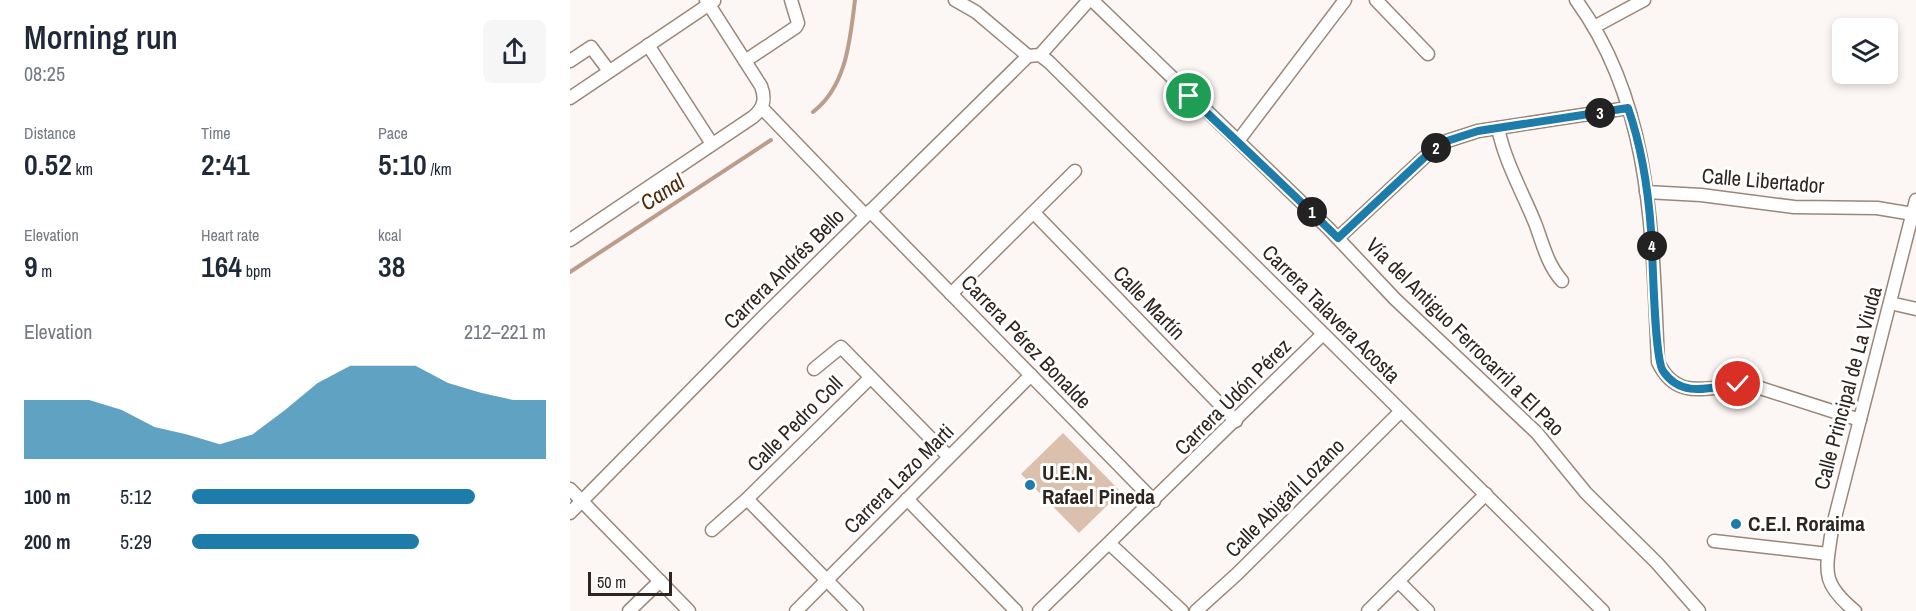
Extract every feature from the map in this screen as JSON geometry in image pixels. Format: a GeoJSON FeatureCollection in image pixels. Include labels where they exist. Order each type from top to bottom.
{"type":"FeatureCollection","features":[{"type":"Feature","properties":{"kind":"street"},"geometry":{"type":"LineString","coordinates":[[746,61],[796,27],[798,23],[791,0]]}},
{"type":"Feature","properties":{"kind":"street","name":"Carrera Talavera Acosta"},"geometry":{"type":"LineString","coordinates":[[955,0],[976,12],[1034,56],[1183,193],[1603,611]]}},
{"type":"Feature","properties":{"kind":"street","name":"Carrera Andrés Bello"},"geometry":{"type":"LineString","coordinates":[[570,513],[867,213],[1034,56],[1090,0]]}},
{"type":"Feature","properties":{"kind":"street","name":"Vía del Antiguo Ferrocarril a El Pao"},"geometry":{"type":"LineString","coordinates":[[1090,0],[1338,238],[1395,299],[1538,433],[1586,493],[1657,563],[1699,611]]}},
{"type":"Feature","properties":{"kind":"street"},"geometry":{"type":"LineString","coordinates":[[1238,141],[1345,0]]}},
{"type":"Feature","properties":{"kind":"street"},"geometry":{"type":"LineString","coordinates":[[1376,0],[1428,54]]}},
{"type":"Feature","properties":{"kind":"street"},"geometry":{"type":"LineString","coordinates":[[1576,0],[1594,27],[1618,76],[1641,151],[1651,227],[1658,362],[1677,384],[1696,391],[1738,384],[1754,386],[1860,420]]}},
{"type":"Feature","properties":{"kind":"street"},"geometry":{"type":"LineString","coordinates":[[1594,27],[1644,0]]}},
{"type":"Feature","properties":{"kind":"street"},"geometry":{"type":"LineString","coordinates":[[570,98],[710,1],[763,92],[762,108],[570,240]]}},
{"type":"Feature","properties":{"kind":"street"},"geometry":{"type":"LineString","coordinates":[[648,45],[712,144]]}},
{"type":"Feature","properties":{"kind":"street"},"geometry":{"type":"LineString","coordinates":[[570,61],[591,46],[609,71]]}},
{"type":"Feature","properties":{"kind":"street","name":"Carrera Pérez Bonalde"},"geometry":{"type":"LineString","coordinates":[[762,108],[951,294],[1154,501]]}},
{"type":"Feature","properties":{"kind":"street"},"geometry":{"type":"LineString","coordinates":[[1338,238],[1438,147],[1458,137],[1498,128],[1628,108]]}},
{"type":"Feature","properties":{"kind":"street"},"geometry":{"type":"LineString","coordinates":[[1498,128],[1506,157],[1534,222],[1548,262],[1562,281]]}},
{"type":"Feature","properties":{"kind":"street"},"geometry":{"type":"LineString","coordinates":[[951,294],[1075,171]]}},
{"type":"Feature","properties":{"kind":"street","name":"Calle Libertador"},"geometry":{"type":"LineString","coordinates":[[1646,192],[1693,194],[1794,207],[1877,208],[1913,214]]}},
{"type":"Feature","properties":{"kind":"street","name":"Calle Principal de La Viuda"},"geometry":{"type":"LineString","coordinates":[[1855,611],[1841,599],[1828,580],[1828,554],[1832,529],[1916,201]]}},
{"type":"Feature","properties":{"kind":"street","name":"Calle Martín"},"geometry":{"type":"LineString","coordinates":[[1034,213],[1236,421]]}},
{"type":"Feature","properties":{"kind":"street"},"geometry":{"type":"LineString","coordinates":[[1890,303],[1916,309]]}},
{"type":"Feature","properties":{"kind":"street","name":"Carrera Udón Pérez"},"geometry":{"type":"LineString","coordinates":[[1039,611],[1323,334]]}},
{"type":"Feature","properties":{"kind":"street"},"geometry":{"type":"LineString","coordinates":[[814,369],[841,346],[949,457]]}},
{"type":"Feature","properties":{"kind":"street","name":"Carrera Lazo Marti"},"geometry":{"type":"LineString","coordinates":[[796,611],[1031,375]]}},
{"type":"Feature","properties":{"kind":"street","name":"Calle Pedro Coll"},"geometry":{"type":"LineString","coordinates":[[712,530],[747,499],[870,378]]}},
{"type":"Feature","properties":{"kind":"street","name":"Calle Abigaíl Lozano"},"geometry":{"type":"LineString","coordinates":[[1196,611],[1237,574],[1401,411]]}},
{"type":"Feature","properties":{"kind":"street"},"geometry":{"type":"LineString","coordinates":[[570,489],[689,611]]}},
{"type":"Feature","properties":{"kind":"street"},"geometry":{"type":"LineString","coordinates":[[1368,611],[1486,494]]}},
{"type":"Feature","properties":{"kind":"street"},"geometry":{"type":"LineString","coordinates":[[747,499],[857,611]]}},
{"type":"Feature","properties":{"kind":"street"},"geometry":{"type":"LineString","coordinates":[[907,499],[1016,611]]}},
{"type":"Feature","properties":{"kind":"street"},"geometry":{"type":"LineString","coordinates":[[1714,542],[1828,554]]}},
{"type":"Feature","properties":{"kind":"street"},"geometry":{"type":"LineString","coordinates":[[1110,544],[1182,611]]}},
{"type":"Feature","properties":{"kind":"street"},"geometry":{"type":"LineString","coordinates":[[629,611],[660,581]]}},
{"type":"Feature","properties":{"kind":"street"},"geometry":{"type":"LineString","coordinates":[[1398,581],[1428,611]]}},
{"type":"Feature","properties":{"kind":"shaded area"},"geometry":{"type":"Polygon","coordinates":[[[1063,433],[1121,492],[1079,533],[1021,474],[1063,433]]]}},
{"type":"Feature","properties":{"kind":"waterway"},"geometry":{"type":"LineString","coordinates":[[813,112],[833,89],[840,75],[845,61],[855,0]]}},
{"type":"Feature","properties":{"kind":"waterway","name":"Canal"},"geometry":{"type":"LineString","coordinates":[[570,272],[771,140]]}},
{"type":"Feature","properties":{"kind":"place","name":"U.E.N. Rafael Pineda"},"geometry":{"type":"Point","coordinates":[1030,485]}},
{"type":"Feature","properties":{"kind":"place","name":"C.E.I. Roraima"},"geometry":{"type":"Point","coordinates":[1736,524]}},
{"type":"Feature","properties":{"kind":"route"},"geometry":{"type":"LineString","coordinates":[[1189,96],[1226,128],[1287,191],[1338,238],[1428,154],[1447,141],[1478,131],[1628,108],[1637,133],[1644,166],[1651,227],[1658,362],[1662,370],[1677,384],[1696,391],[1738,384]]}}]}
